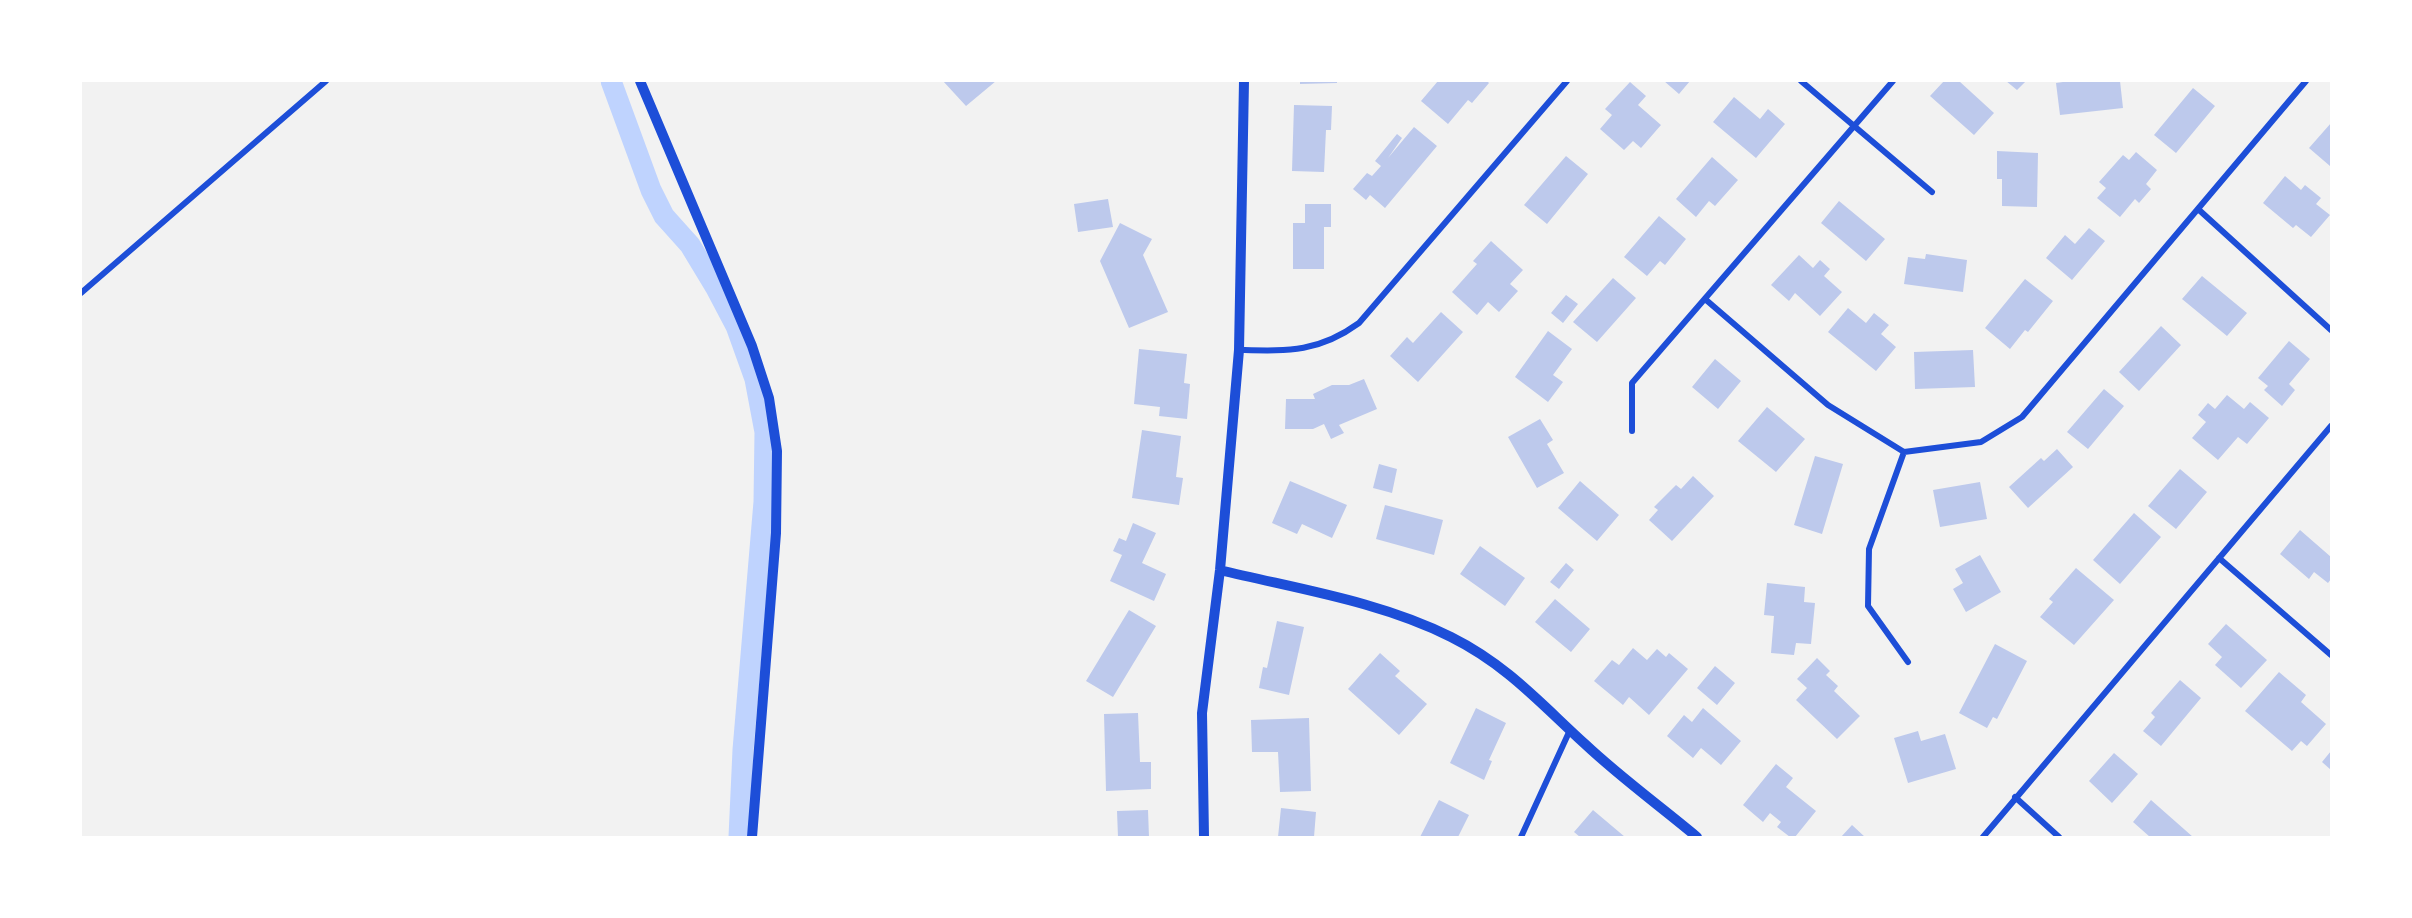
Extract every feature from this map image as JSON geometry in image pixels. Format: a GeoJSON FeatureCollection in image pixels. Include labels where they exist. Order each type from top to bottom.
{"type":"FeatureCollection","features":[{"type":"Feature","properties":{"kind":"street"},"geometry":{"type":"LineString","coordinates":[[81,293],[326,81]]}},
{"type":"Feature","properties":{"kind":"street"},"geometry":{"type":"LineString","coordinates":[[640,81],[752,346],[769,398],[777,451],[776,533],[752,837]]}},
{"type":"Feature","properties":{"kind":"street"},"geometry":{"type":"LineString","coordinates":[[1204,837],[1202,712],[1220,570],[1239,350],[1244,81]]}},
{"type":"Feature","properties":{"kind":"street"},"geometry":{"type":"LineString","coordinates":[[1239,350],[1300,350],[1331,340],[1359,323],[1568,81]]}},
{"type":"Feature","properties":{"kind":"street"},"geometry":{"type":"LineString","coordinates":[[1801,81],[1932,192]]}},
{"type":"Feature","properties":{"kind":"street"},"geometry":{"type":"LineString","coordinates":[[1632,431],[1632,382],[1893,81]]}},
{"type":"Feature","properties":{"kind":"street"},"geometry":{"type":"LineString","coordinates":[[1705,299],[1828,405],[1904,452],[1981,441],[2022,417],[2306,81]]}},
{"type":"Feature","properties":{"kind":"street"},"geometry":{"type":"LineString","coordinates":[[2198,209],[2331,330]]}},
{"type":"Feature","properties":{"kind":"street"},"geometry":{"type":"LineString","coordinates":[[1983,837],[2331,426]]}},
{"type":"Feature","properties":{"kind":"street"},"geometry":{"type":"LineString","coordinates":[[1904,452],[1869,549],[1868,606],[1908,662]]}},
{"type":"Feature","properties":{"kind":"street"},"geometry":{"type":"LineString","coordinates":[[2218,558],[2331,655]]}},
{"type":"Feature","properties":{"kind":"street"},"geometry":{"type":"LineString","coordinates":[[1220,570],[1365,605],[1417,622],[1452,637],[1494,662],[1524,685],[1585,745],[1697,837]]}},
{"type":"Feature","properties":{"kind":"street"},"geometry":{"type":"LineString","coordinates":[[1521,837],[1570,730]]}},
{"type":"Feature","properties":{"kind":"street"},"geometry":{"type":"LineString","coordinates":[[2015,797],[2059,837]]}},
{"type":"Feature","properties":{"kind":"building"},"geometry":{"type":"Polygon","coordinates":[[[943,81],[996,81],[966,106],[943,81]]]}},
{"type":"Feature","properties":{"kind":"building"},"geometry":{"type":"Polygon","coordinates":[[[1300,81],[1337,81],[1337,83],[1300,84],[1300,81]]]}},
{"type":"Feature","properties":{"kind":"building"},"geometry":{"type":"Polygon","coordinates":[[[1438,81],[1487,81],[1489,83],[1472,103],[1468,100],[1448,124],[1421,101],[1438,81]]]}},
{"type":"Feature","properties":{"kind":"building"},"geometry":{"type":"Polygon","coordinates":[[[1664,81],[1690,81],[1679,94],[1664,81]]]}},
{"type":"Feature","properties":{"kind":"building"},"geometry":{"type":"Polygon","coordinates":[[[1944,81],[1959,81],[1994,113],[1974,135],[1930,96],[1944,81]]]}},
{"type":"Feature","properties":{"kind":"building"},"geometry":{"type":"Polygon","coordinates":[[[2006,81],[2026,81],[2017,90],[2006,81]]]}},
{"type":"Feature","properties":{"kind":"building"},"geometry":{"type":"Polygon","coordinates":[[[2120,81],[2123,108],[2060,115],[2056,83],[2120,81]]]}},
{"type":"Feature","properties":{"kind":"building"},"geometry":{"type":"Polygon","coordinates":[[[1630,82],[1646,96],[1638,105],[1661,125],[1641,148],[1633,141],[1624,150],[1600,129],[1612,115],[1605,109],[1630,82]]]}},
{"type":"Feature","properties":{"kind":"building"},"geometry":{"type":"Polygon","coordinates":[[[2193,88],[2215,106],[2176,153],[2154,135],[2193,88]]]}},
{"type":"Feature","properties":{"kind":"building"},"geometry":{"type":"Polygon","coordinates":[[[1734,97],[1760,119],[1768,109],[1785,124],[1756,158],[1713,122],[1734,97]]]}},
{"type":"Feature","properties":{"kind":"building"},"geometry":{"type":"Polygon","coordinates":[[[1294,105],[1332,106],[1331,130],[1326,130],[1324,172],[1292,171],[1294,105]]]}},
{"type":"Feature","properties":{"kind":"building"},"geometry":{"type":"Polygon","coordinates":[[[2331,123],[2331,165],[2330,166],[2309,148],[2331,123]]]}},
{"type":"Feature","properties":{"kind":"building"},"geometry":{"type":"Polygon","coordinates":[[[1414,127],[1437,146],[1385,208],[1370,195],[1366,200],[1353,189],[1367,173],[1372,176],[1381,166],[1375,161],[1397,134],[1402,138],[1388,158],[1414,127]]]}},
{"type":"Feature","properties":{"kind":"building"},"geometry":{"type":"Polygon","coordinates":[[[1997,151],[2038,153],[2037,207],[2002,206],[2002,179],[1997,179],[1997,151]]]}},
{"type":"Feature","properties":{"kind":"building"},"geometry":{"type":"Polygon","coordinates":[[[2136,152],[2157,170],[2146,184],[2151,189],[2139,203],[2135,199],[2120,217],[2097,198],[2106,188],[2099,182],[2123,155],[2129,160],[2136,152]]]}},
{"type":"Feature","properties":{"kind":"building"},"geometry":{"type":"Polygon","coordinates":[[[1566,156],[1588,174],[1547,224],[1524,205],[1566,156]]]}},
{"type":"Feature","properties":{"kind":"building"},"geometry":{"type":"Polygon","coordinates":[[[1712,157],[1738,180],[1715,206],[1709,201],[1696,217],[1676,199],[1712,157]]]}},
{"type":"Feature","properties":{"kind":"building"},"geometry":{"type":"Polygon","coordinates":[[[2285,176],[2301,190],[2305,185],[2321,198],[2316,204],[2330,215],[2311,237],[2296,225],[2293,228],[2263,203],[2285,176]]]}},
{"type":"Feature","properties":{"kind":"building"},"geometry":{"type":"Polygon","coordinates":[[[1108,199],[1113,227],[1078,232],[1074,204],[1108,199]]]}},
{"type":"Feature","properties":{"kind":"building"},"geometry":{"type":"Polygon","coordinates":[[[1839,201],[1885,239],[1866,261],[1821,223],[1839,201]]]}},
{"type":"Feature","properties":{"kind":"building"},"geometry":{"type":"Polygon","coordinates":[[[1305,204],[1331,204],[1331,227],[1324,227],[1324,269],[1293,269],[1293,223],[1305,223],[1305,204]]]}},
{"type":"Feature","properties":{"kind":"building"},"geometry":{"type":"Polygon","coordinates":[[[1659,216],[1686,239],[1665,265],[1660,261],[1647,276],[1624,257],[1659,216]]]}},
{"type":"Feature","properties":{"kind":"building"},"geometry":{"type":"Polygon","coordinates":[[[1120,223],[1152,239],[1143,255],[1168,312],[1129,328],[1100,261],[1120,223]]]}},
{"type":"Feature","properties":{"kind":"building"},"geometry":{"type":"Polygon","coordinates":[[[2089,228],[2105,241],[2072,280],[2046,258],[2065,235],[2075,244],[2089,228]]]}},
{"type":"Feature","properties":{"kind":"building"},"geometry":{"type":"Polygon","coordinates":[[[1491,241],[1523,270],[1510,284],[1518,291],[1499,312],[1488,302],[1477,315],[1452,292],[1477,264],[1473,261],[1491,241]]]}},
{"type":"Feature","properties":{"kind":"building"},"geometry":{"type":"Polygon","coordinates":[[[1926,254],[1967,260],[1963,292],[1904,284],[1908,257],[1925,259],[1926,254]]]}},
{"type":"Feature","properties":{"kind":"building"},"geometry":{"type":"Polygon","coordinates":[[[1799,255],[1813,268],[1820,260],[1830,269],[1824,276],[1842,292],[1820,316],[1795,293],[1789,301],[1771,285],[1799,255]]]}},
{"type":"Feature","properties":{"kind":"building"},"geometry":{"type":"Polygon","coordinates":[[[2202,276],[2247,313],[2227,336],[2182,299],[2202,276]]]}},
{"type":"Feature","properties":{"kind":"building"},"geometry":{"type":"Polygon","coordinates":[[[1613,278],[1636,298],[1597,342],[1573,322],[1613,278]]]}},
{"type":"Feature","properties":{"kind":"building"},"geometry":{"type":"Polygon","coordinates":[[[2025,279],[2053,301],[2028,332],[2025,330],[2010,349],[1985,328],[2025,279]]]}},
{"type":"Feature","properties":{"kind":"building"},"geometry":{"type":"Polygon","coordinates":[[[1566,295],[1578,304],[1563,323],[1551,313],[1566,295]]]}},
{"type":"Feature","properties":{"kind":"building"},"geometry":{"type":"Polygon","coordinates":[[[1848,308],[1866,323],[1874,313],[1889,325],[1881,334],[1896,347],[1876,371],[1828,332],[1848,308]]]}},
{"type":"Feature","properties":{"kind":"building"},"geometry":{"type":"Polygon","coordinates":[[[1441,312],[1463,332],[1418,382],[1390,356],[1407,337],[1413,343],[1441,312]]]}},
{"type":"Feature","properties":{"kind":"building"},"geometry":{"type":"Polygon","coordinates":[[[2161,326],[2181,345],[2139,391],[2119,372],[2161,326]]]}},
{"type":"Feature","properties":{"kind":"building"},"geometry":{"type":"Polygon","coordinates":[[[1548,331],[1572,349],[1553,375],[1563,382],[1548,402],[1515,377],[1548,331]]]}},
{"type":"Feature","properties":{"kind":"building"},"geometry":{"type":"Polygon","coordinates":[[[2289,341],[2310,359],[2289,384],[2295,390],[2282,406],[2264,390],[2268,386],[2258,378],[2289,341]]]}},
{"type":"Feature","properties":{"kind":"building"},"geometry":{"type":"Polygon","coordinates":[[[1139,349],[1187,354],[1184,383],[1190,384],[1187,419],[1159,416],[1160,407],[1134,404],[1139,349]]]}},
{"type":"Feature","properties":{"kind":"building"},"geometry":{"type":"Polygon","coordinates":[[[1973,350],[1975,387],[1915,389],[1914,352],[1973,350]]]}},
{"type":"Feature","properties":{"kind":"building"},"geometry":{"type":"Polygon","coordinates":[[[1715,359],[1741,381],[1718,409],[1692,387],[1715,359]]]}},
{"type":"Feature","properties":{"kind":"building"},"geometry":{"type":"Polygon","coordinates":[[[1364,379],[1377,409],[1339,425],[1344,433],[1331,439],[1324,424],[1313,429],[1285,429],[1286,399],[1315,399],[1313,394],[1332,385],[1349,385],[1364,379]]]}},
{"type":"Feature","properties":{"kind":"building"},"geometry":{"type":"Polygon","coordinates":[[[2104,389],[2124,406],[2088,449],[2067,432],[2104,389]]]}},
{"type":"Feature","properties":{"kind":"building"},"geometry":{"type":"Polygon","coordinates":[[[2227,395],[2244,409],[2250,402],[2269,418],[2247,444],[2238,437],[2218,460],[2192,438],[2206,422],[2198,415],[2208,403],[2215,409],[2227,395]]]}},
{"type":"Feature","properties":{"kind":"building"},"geometry":{"type":"Polygon","coordinates":[[[1767,407],[1805,439],[1776,472],[1738,441],[1767,407]]]}},
{"type":"Feature","properties":{"kind":"building"},"geometry":{"type":"Polygon","coordinates":[[[1540,419],[1553,440],[1547,444],[1564,473],[1537,488],[1508,437],[1540,419]]]}},
{"type":"Feature","properties":{"kind":"building"},"geometry":{"type":"Polygon","coordinates":[[[1142,430],[1181,436],[1176,477],[1183,478],[1179,505],[1132,498],[1142,430]]]}},
{"type":"Feature","properties":{"kind":"building"},"geometry":{"type":"Polygon","coordinates":[[[2057,449],[2073,467],[2028,508],[2009,487],[2041,458],[2044,461],[2057,449]]]}},
{"type":"Feature","properties":{"kind":"building"},"geometry":{"type":"Polygon","coordinates":[[[1815,456],[1843,464],[1822,534],[1794,525],[1815,456]]]}},
{"type":"Feature","properties":{"kind":"building"},"geometry":{"type":"Polygon","coordinates":[[[1379,464],[1397,469],[1392,493],[1373,488],[1379,464]]]}},
{"type":"Feature","properties":{"kind":"building"},"geometry":{"type":"Polygon","coordinates":[[[2180,469],[2207,492],[2176,529],[2148,506],[2180,469]]]}},
{"type":"Feature","properties":{"kind":"building"},"geometry":{"type":"Polygon","coordinates":[[[1693,476],[1714,496],[1672,541],[1649,520],[1658,510],[1654,507],[1676,485],[1681,489],[1693,476]]]}},
{"type":"Feature","properties":{"kind":"building"},"geometry":{"type":"Polygon","coordinates":[[[1290,481],[1347,505],[1332,538],[1302,524],[1297,534],[1272,523],[1290,481]]]}},
{"type":"Feature","properties":{"kind":"building"},"geometry":{"type":"Polygon","coordinates":[[[1580,481],[1619,515],[1597,541],[1558,508],[1580,481]]]}},
{"type":"Feature","properties":{"kind":"building"},"geometry":{"type":"Polygon","coordinates":[[[1980,482],[1987,519],[1940,527],[1933,490],[1980,482]]]}},
{"type":"Feature","properties":{"kind":"building"},"geometry":{"type":"Polygon","coordinates":[[[1385,505],[1443,520],[1434,555],[1376,539],[1385,505]]]}},
{"type":"Feature","properties":{"kind":"building"},"geometry":{"type":"Polygon","coordinates":[[[2134,513],[2161,537],[2120,584],[2093,560],[2134,513]]]}},
{"type":"Feature","properties":{"kind":"building"},"geometry":{"type":"Polygon","coordinates":[[[1133,523],[1156,533],[1142,563],[1166,574],[1154,601],[1110,581],[1122,555],[1113,551],[1119,538],[1126,541],[1133,523]]]}},
{"type":"Feature","properties":{"kind":"building"},"geometry":{"type":"Polygon","coordinates":[[[2300,530],[2331,557],[2331,579],[2328,583],[2314,572],[2309,579],[2280,554],[2300,530]]]}},
{"type":"Feature","properties":{"kind":"building"},"geometry":{"type":"Polygon","coordinates":[[[1480,546],[1525,578],[1505,606],[1460,574],[1480,546]]]}},
{"type":"Feature","properties":{"kind":"building"},"geometry":{"type":"Polygon","coordinates":[[[1980,555],[2001,592],[1966,612],[1953,589],[1963,583],[1955,569],[1980,555]]]}},
{"type":"Feature","properties":{"kind":"building"},"geometry":{"type":"Polygon","coordinates":[[[1566,563],[1574,570],[1559,589],[1550,582],[1566,563]]]}},
{"type":"Feature","properties":{"kind":"building"},"geometry":{"type":"Polygon","coordinates":[[[2076,568],[2114,600],[2074,645],[2040,617],[2053,602],[2049,599],[2076,568]]]}},
{"type":"Feature","properties":{"kind":"building"},"geometry":{"type":"Polygon","coordinates":[[[1767,583],[1805,587],[1804,602],[1815,603],[1811,644],[1796,643],[1794,655],[1771,653],[1774,616],[1764,615],[1767,583]]]}},
{"type":"Feature","properties":{"kind":"building"},"geometry":{"type":"Polygon","coordinates":[[[1555,599],[1590,629],[1571,652],[1535,622],[1555,599]]]}},
{"type":"Feature","properties":{"kind":"building"},"geometry":{"type":"Polygon","coordinates":[[[1129,610],[1156,626],[1113,697],[1086,681],[1129,610]]]}},
{"type":"Feature","properties":{"kind":"building"},"geometry":{"type":"Polygon","coordinates":[[[1277,621],[1304,627],[1289,695],[1259,688],[1263,667],[1267,668],[1277,621]]]}},
{"type":"Feature","properties":{"kind":"building"},"geometry":{"type":"Polygon","coordinates":[[[2226,624],[2267,660],[2241,688],[2215,665],[2222,657],[2208,644],[2226,624]]]}},
{"type":"Feature","properties":{"kind":"building"},"geometry":{"type":"Polygon","coordinates":[[[1995,644],[2027,661],[1997,719],[1993,717],[1987,728],[1959,713],[1995,644]]]}},
{"type":"Feature","properties":{"kind":"building"},"geometry":{"type":"Polygon","coordinates":[[[1633,648],[1647,660],[1657,649],[1666,657],[1669,653],[1688,669],[1649,715],[1629,697],[1623,705],[1594,681],[1612,660],[1619,665],[1633,648]]]}},
{"type":"Feature","properties":{"kind":"building"},"geometry":{"type":"Polygon","coordinates":[[[1380,653],[1400,671],[1395,676],[1427,704],[1399,735],[1348,689],[1380,653]]]}},
{"type":"Feature","properties":{"kind":"building"},"geometry":{"type":"Polygon","coordinates":[[[1817,658],[1830,671],[1826,675],[1838,686],[1834,691],[1860,716],[1837,739],[1796,700],[1807,688],[1797,679],[1817,658]]]}},
{"type":"Feature","properties":{"kind":"building"},"geometry":{"type":"Polygon","coordinates":[[[1715,666],[1735,683],[1717,705],[1697,688],[1715,666]]]}},
{"type":"Feature","properties":{"kind":"building"},"geometry":{"type":"Polygon","coordinates":[[[2279,672],[2306,695],[2301,702],[2326,724],[2307,746],[2301,741],[2292,751],[2245,711],[2279,672]]]}},
{"type":"Feature","properties":{"kind":"building"},"geometry":{"type":"Polygon","coordinates":[[[2180,680],[2201,698],[2161,746],[2143,731],[2155,717],[2151,713],[2180,680]]]}},
{"type":"Feature","properties":{"kind":"building"},"geometry":{"type":"Polygon","coordinates":[[[1476,708],[1506,723],[1489,760],[1492,761],[1484,780],[1450,763],[1476,708]]]}},
{"type":"Feature","properties":{"kind":"building"},"geometry":{"type":"Polygon","coordinates":[[[1703,708],[1741,741],[1721,765],[1701,748],[1693,758],[1667,736],[1684,715],[1692,722],[1703,708]]]}},
{"type":"Feature","properties":{"kind":"building"},"geometry":{"type":"Polygon","coordinates":[[[1138,713],[1140,762],[1151,762],[1151,789],[1106,791],[1104,714],[1138,713]]]}},
{"type":"Feature","properties":{"kind":"building"},"geometry":{"type":"Polygon","coordinates":[[[1309,718],[1311,791],[1280,792],[1278,752],[1252,752],[1251,720],[1309,718]]]}},
{"type":"Feature","properties":{"kind":"building"},"geometry":{"type":"Polygon","coordinates":[[[1918,731],[1921,741],[1945,734],[1956,769],[1908,783],[1894,738],[1918,731]]]}},
{"type":"Feature","properties":{"kind":"building"},"geometry":{"type":"Polygon","coordinates":[[[2331,751],[2331,770],[2322,762],[2331,751]]]}},
{"type":"Feature","properties":{"kind":"building"},"geometry":{"type":"Polygon","coordinates":[[[2114,753],[2138,774],[2112,803],[2089,781],[2114,753]]]}},
{"type":"Feature","properties":{"kind":"building"},"geometry":{"type":"Polygon","coordinates":[[[1776,764],[1793,778],[1786,787],[1816,811],[1795,837],[1790,837],[1777,827],[1781,822],[1770,813],[1763,822],[1743,805],[1776,764]]]}},
{"type":"Feature","properties":{"kind":"building"},"geometry":{"type":"Polygon","coordinates":[[[1439,800],[1469,815],[1458,837],[1420,837],[1439,800]]]}},
{"type":"Feature","properties":{"kind":"building"},"geometry":{"type":"Polygon","coordinates":[[[2151,800],[2193,837],[2150,837],[2133,822],[2151,800]]]}},
{"type":"Feature","properties":{"kind":"building"},"geometry":{"type":"Polygon","coordinates":[[[1281,808],[1316,812],[1314,837],[1278,837],[1281,808]]]}},
{"type":"Feature","properties":{"kind":"building"},"geometry":{"type":"Polygon","coordinates":[[[1148,810],[1149,837],[1118,837],[1117,811],[1148,810]]]}},
{"type":"Feature","properties":{"kind":"building"},"geometry":{"type":"Polygon","coordinates":[[[1593,810],[1625,837],[1580,837],[1574,832],[1593,810]]]}},
{"type":"Feature","properties":{"kind":"building"},"geometry":{"type":"Polygon","coordinates":[[[1852,825],[1865,837],[1841,837],[1852,825]]]}},
{"type":"Feature","properties":{"kind":"waterway"},"geometry":{"type":"LineString","coordinates":[[611,81],[651,190],[664,216],[690,245],[736,326],[755,379],[765,432],[764,502],[743,750],[739,837]]}}]}
